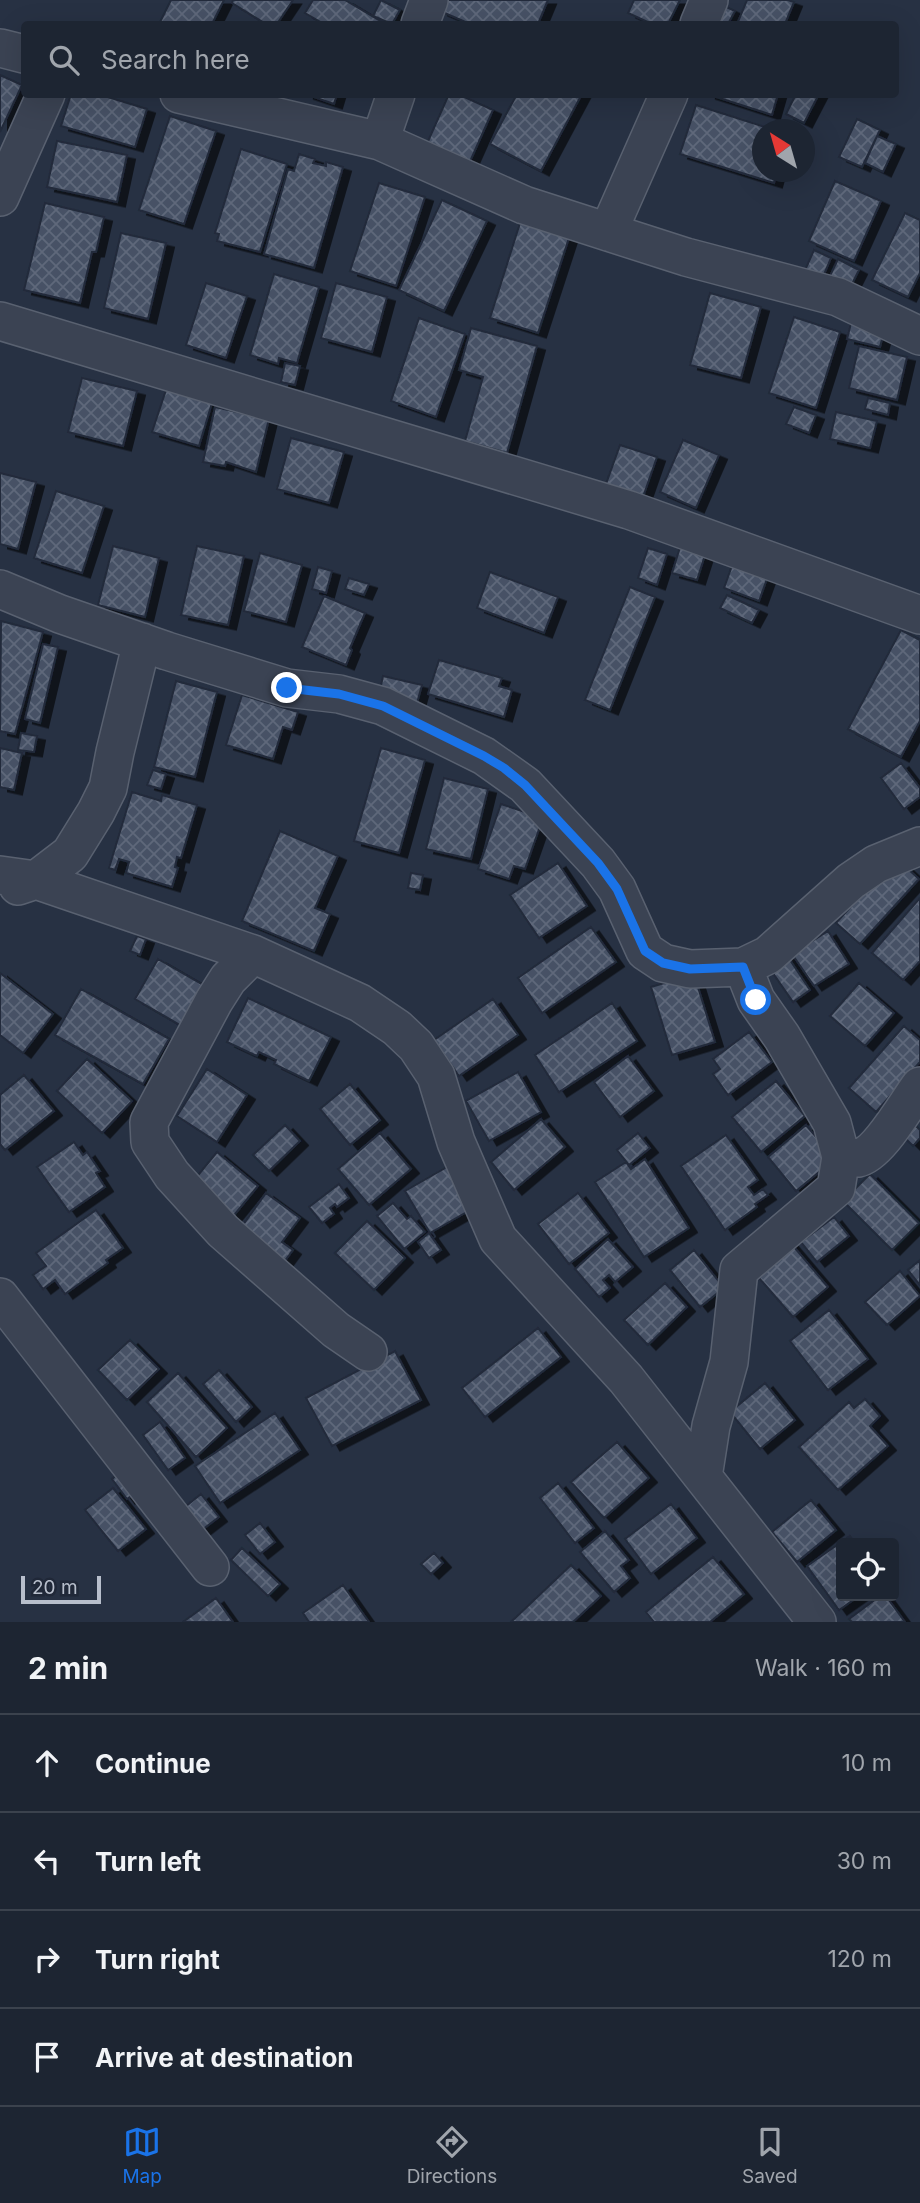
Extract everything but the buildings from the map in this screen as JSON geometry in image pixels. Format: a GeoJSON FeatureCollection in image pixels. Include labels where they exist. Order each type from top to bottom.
{"type":"FeatureCollection","features":[{"type":"Feature","properties":{"kind":"street"},"geometry":{"type":"LineString","coordinates":[[422,21],[429,0]]}},
{"type":"Feature","properties":{"kind":"street"},"geometry":{"type":"LineString","coordinates":[[700,21],[709,0]]}},
{"type":"Feature","properties":{"kind":"street"},"geometry":{"type":"LineString","coordinates":[[0,48],[21,53]]}},
{"type":"Feature","properties":{"kind":"street"},"geometry":{"type":"LineString","coordinates":[[0,197],[44,98]]}},
{"type":"Feature","properties":{"kind":"street"},"geometry":{"type":"LineString","coordinates":[[196,98],[380,141],[524,205],[686,257],[838,297],[920,336]]}},
{"type":"Feature","properties":{"kind":"street"},"geometry":{"type":"LineString","coordinates":[[380,141],[395,98]]}},
{"type":"Feature","properties":{"kind":"street"},"geometry":{"type":"LineString","coordinates":[[608,232],[667,98]]}},
{"type":"Feature","properties":{"kind":"street"},"geometry":{"type":"LineString","coordinates":[[0,321],[629,510],[920,615]]}},
{"type":"Feature","properties":{"kind":"street"},"geometry":{"type":"LineString","coordinates":[[0,589],[60,614],[287,688],[339,694],[383,706],[484,756],[525,785],[598,863],[617,889],[645,951],[663,963],[690,969],[743,967],[768,955],[851,881],[876,864],[920,846]]}},
{"type":"Feature","properties":{"kind":"street"},"geometry":{"type":"LineString","coordinates":[[0,892],[36,880],[70,854],[96,812],[108,788],[142,642]]}},
{"type":"Feature","properties":{"kind":"street"},"geometry":{"type":"LineString","coordinates":[[0,875],[36,880],[253,954],[360,1003],[397,1028],[416,1046],[436,1076],[456,1142],[498,1239],[626,1379],[817,1622]]}},
{"type":"Feature","properties":{"kind":"street"},"geometry":{"type":"LineString","coordinates":[[253,954],[228,979],[214,1001],[149,1122],[150,1142],[172,1175],[223,1231],[336,1330],[368,1352]]}},
{"type":"Feature","properties":{"kind":"street"},"geometry":{"type":"LineString","coordinates":[[703,1477],[711,1426],[729,1362],[739,1270],[836,1188],[841,1157],[832,1123],[782,1037],[756,1000],[743,967]]}},
{"type":"Feature","properties":{"kind":"street"},"geometry":{"type":"LineString","coordinates":[[841,1157],[860,1158],[874,1149],[920,1086]]}},
{"type":"Feature","properties":{"kind":"street"},"geometry":{"type":"LineString","coordinates":[[0,1297],[210,1567]]}},
{"type":"Feature","properties":{"kind":"route"},"geometry":{"type":"LineString","coordinates":[[287,688],[339,694],[383,706],[504,768],[525,785],[598,863],[617,889],[645,951],[663,963],[690,969],[743,967],[756,1000]]}}]}
